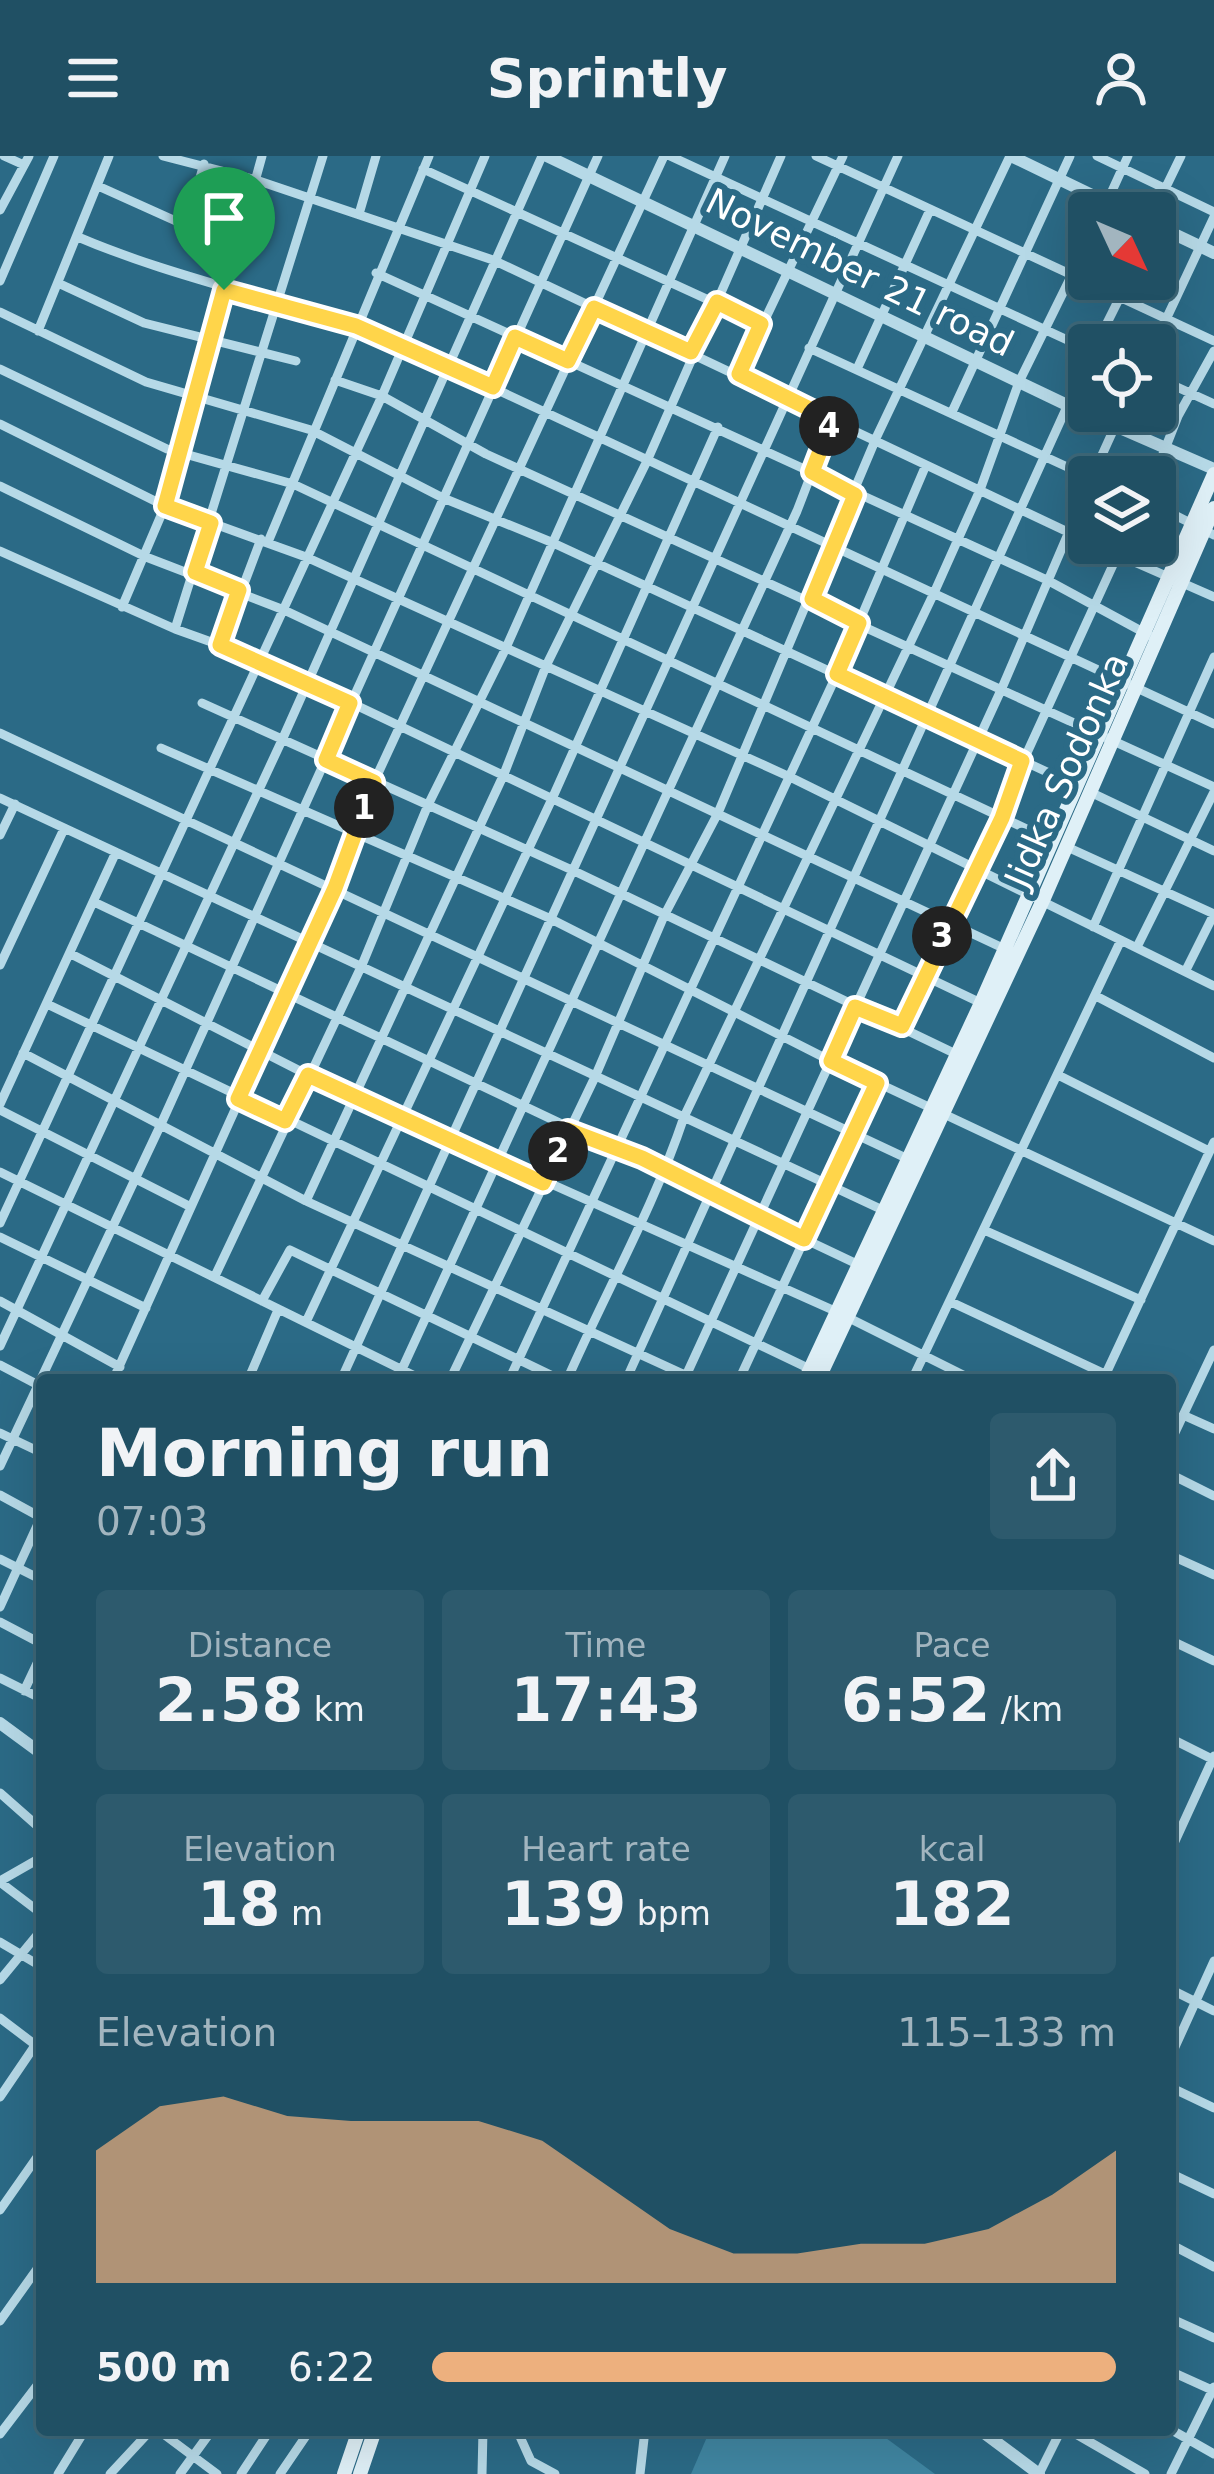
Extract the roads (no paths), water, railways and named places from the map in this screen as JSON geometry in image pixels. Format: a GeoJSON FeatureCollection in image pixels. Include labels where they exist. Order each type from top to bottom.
{"type":"FeatureCollection","features":[{"type":"Feature","properties":{"kind":"main road","name":"Jidka Sodonka"},"geometry":{"type":"LineString","coordinates":[[812,1374],[1037,895],[1059,843],[1075,785],[1134,689],[1167,576],[1203,530],[1214,471]]}},
{"type":"Feature","properties":{"kind":"main road","name":"Jidka Sodonka"},"geometry":{"type":"LineString","coordinates":[[1059,843],[1090,792],[1118,682],[1183,582],[1214,508]]}},
{"type":"Feature","properties":{"kind":"main road","name":"Jidka Sodonka"},"geometry":{"type":"LineString","coordinates":[[840,1314],[856,1264],[887,1212],[906,1159],[936,1109],[1005,949],[1037,895]]}},
{"type":"Feature","properties":{"kind":"main road"},"geometry":{"type":"LineString","coordinates":[[344,2474],[357,2436]]}},
{"type":"Feature","properties":{"kind":"main road"},"geometry":{"type":"LineString","coordinates":[[359,2474],[373,2436]]}},
{"type":"Feature","properties":{"kind":"street"},"geometry":{"type":"LineString","coordinates":[[0,209],[27,160],[4,156]]}},
{"type":"Feature","properties":{"kind":"street"},"geometry":{"type":"LineString","coordinates":[[0,280],[54,156]]}},
{"type":"Feature","properties":{"kind":"street"},"geometry":{"type":"LineString","coordinates":[[38,331],[109,156]]}},
{"type":"Feature","properties":{"kind":"street"},"geometry":{"type":"LineString","coordinates":[[163,156],[204,164],[493,260],[1068,532],[691,1374]]}},
{"type":"Feature","properties":{"kind":"street"},"geometry":{"type":"LineString","coordinates":[[122,607],[165,506],[262,156]]}},
{"type":"Feature","properties":{"kind":"street"},"geometry":{"type":"LineString","coordinates":[[175,629],[230,466],[323,156]]}},
{"type":"Feature","properties":{"kind":"street"},"geometry":{"type":"LineString","coordinates":[[359,214],[376,156]]}},
{"type":"Feature","properties":{"kind":"street"},"geometry":{"type":"LineString","coordinates":[[220,645],[239,590],[293,484],[376,273],[429,156]]}},
{"type":"Feature","properties":{"kind":"street"},"geometry":{"type":"LineString","coordinates":[[0,1223],[382,396],[485,156]]}},
{"type":"Feature","properties":{"kind":"street"},"geometry":{"type":"LineString","coordinates":[[0,1346],[62,1203],[283,738],[493,260],[544,156]]}},
{"type":"Feature","properties":{"kind":"street","name":"November 21 road"},"geometry":{"type":"LineString","coordinates":[[544,156],[836,291],[1067,405]]}},
{"type":"Feature","properties":{"kind":"street"},"geometry":{"type":"LineString","coordinates":[[45,1374],[598,156]]}},
{"type":"Feature","properties":{"kind":"street"},"geometry":{"type":"LineString","coordinates":[[117,1374],[335,888],[374,782],[667,156],[1068,339]]}},
{"type":"Feature","properties":{"kind":"street"},"geometry":{"type":"LineString","coordinates":[[215,1276],[362,965],[452,750],[505,650],[725,156]]}},
{"type":"Feature","properties":{"kind":"street"},"geometry":{"type":"LineString","coordinates":[[306,1201],[457,879],[546,666],[647,461],[781,156]]}},
{"type":"Feature","properties":{"kind":"street"},"geometry":{"type":"LineString","coordinates":[[816,156],[840,161],[930,210],[1068,275]]}},
{"type":"Feature","properties":{"kind":"street"},"geometry":{"type":"LineString","coordinates":[[344,1374],[898,156]]}},
{"type":"Feature","properties":{"kind":"street"},"geometry":{"type":"LineString","coordinates":[[453,1374],[596,1077],[664,916],[718,813],[900,391],[1011,156],[1078,192]]}},
{"type":"Feature","properties":{"kind":"street"},"geometry":{"type":"LineString","coordinates":[[952,412],[1070,156]]}},
{"type":"Feature","properties":{"kind":"street"},"geometry":{"type":"LineString","coordinates":[[1096,156],[1214,214],[1208,249],[1163,324]]}},
{"type":"Feature","properties":{"kind":"street"},"geometry":{"type":"LineString","coordinates":[[1112,192],[1128,156]]}},
{"type":"Feature","properties":{"kind":"street"},"geometry":{"type":"LineString","coordinates":[[1165,189],[1181,156]]}},
{"type":"Feature","properties":{"kind":"street"},"geometry":{"type":"LineString","coordinates":[[739,374],[840,161]]}},
{"type":"Feature","properties":{"kind":"street"},"geometry":{"type":"LineString","coordinates":[[98,185],[178,222],[190,212],[204,164]]}},
{"type":"Feature","properties":{"kind":"street"},"geometry":{"type":"LineString","coordinates":[[423,169],[761,324]]}},
{"type":"Feature","properties":{"kind":"street"},"geometry":{"type":"LineString","coordinates":[[857,369],[930,210]]}},
{"type":"Feature","properties":{"kind":"street"},"geometry":{"type":"LineString","coordinates":[[1176,235],[1208,249]]}},
{"type":"Feature","properties":{"kind":"street"},"geometry":{"type":"LineString","coordinates":[[78,236],[224,290],[356,326],[401,345],[1214,724]]}},
{"type":"Feature","properties":{"kind":"street"},"geometry":{"type":"LineString","coordinates":[[376,273],[1047,580],[1149,634]]}},
{"type":"Feature","properties":{"kind":"street"},"geometry":{"type":"LineString","coordinates":[[567,1374],[958,540],[1019,382],[1068,282]]}},
{"type":"Feature","properties":{"kind":"street"},"geometry":{"type":"LineString","coordinates":[[58,283],[144,323],[296,361]]}},
{"type":"Feature","properties":{"kind":"street"},"geometry":{"type":"LineString","coordinates":[[1127,300],[1214,341]]}},
{"type":"Feature","properties":{"kind":"street"},"geometry":{"type":"LineString","coordinates":[[0,312],[146,382],[311,430],[443,498],[551,542],[1075,785]]}},
{"type":"Feature","properties":{"kind":"street"},"geometry":{"type":"LineString","coordinates":[[809,348],[1068,468]]}},
{"type":"Feature","properties":{"kind":"street"},"geometry":{"type":"LineString","coordinates":[[1164,456],[1214,351]]}},
{"type":"Feature","properties":{"kind":"street"},"geometry":{"type":"LineString","coordinates":[[0,369],[179,452],[293,484],[377,528],[765,704],[1118,874],[1214,914],[1186,970]]}},
{"type":"Feature","properties":{"kind":"street"},"geometry":{"type":"LineString","coordinates":[[335,380],[382,396],[469,444],[812,599],[1214,790],[1137,947]]}},
{"type":"Feature","properties":{"kind":"street"},"geometry":{"type":"LineString","coordinates":[[1176,386],[1214,404]]}},
{"type":"Feature","properties":{"kind":"street"},"geometry":{"type":"LineString","coordinates":[[629,1374],[954,666],[1048,458],[1067,405]]}},
{"type":"Feature","properties":{"kind":"street"},"geometry":{"type":"LineString","coordinates":[[399,1374],[791,524],[832,420]]}},
{"type":"Feature","properties":{"kind":"street"},"geometry":{"type":"LineString","coordinates":[[0,424],[165,506],[306,557],[790,777],[1214,986]]}},
{"type":"Feature","properties":{"kind":"street"},"geometry":{"type":"LineString","coordinates":[[306,1322],[431,1062],[718,427]]}},
{"type":"Feature","properties":{"kind":"street","name":"November 21 road"},"geometry":{"type":"LineString","coordinates":[[1140,432],[1214,471]]}},
{"type":"Feature","properties":{"kind":"street"},"geometry":{"type":"LineString","coordinates":[[512,1374],[837,674],[926,465]]}},
{"type":"Feature","properties":{"kind":"street"},"geometry":{"type":"LineString","coordinates":[[0,486],[146,557],[284,610],[1005,949]]}},
{"type":"Feature","properties":{"kind":"street"},"geometry":{"type":"LineString","coordinates":[[1176,516],[1203,530]]}},
{"type":"Feature","properties":{"kind":"street"},"geometry":{"type":"LineString","coordinates":[[0,551],[122,607],[260,659],[981,1003]]}},
{"type":"Feature","properties":{"kind":"street"},"geometry":{"type":"LineString","coordinates":[[902,1026],[1002,818],[1022,761],[1114,564]]}},
{"type":"Feature","properties":{"kind":"street"},"geometry":{"type":"LineString","coordinates":[[1139,564],[1214,597]]}},
{"type":"Feature","properties":{"kind":"street"},"geometry":{"type":"LineString","coordinates":[[1093,926],[1213,661]]}},
{"type":"Feature","properties":{"kind":"street"},"geometry":{"type":"LineString","coordinates":[[202,703],[572,870],[956,1054]]}},
{"type":"Feature","properties":{"kind":"street"},"geometry":{"type":"LineString","coordinates":[[0,733],[906,1159]]}},
{"type":"Feature","properties":{"kind":"street"},"geometry":{"type":"LineString","coordinates":[[160,748],[259,787],[405,858],[549,918],[831,1061],[1214,1240]]}},
{"type":"Feature","properties":{"kind":"street"},"geometry":{"type":"LineString","coordinates":[[1090,792],[1214,851]]}},
{"type":"Feature","properties":{"kind":"street"},"geometry":{"type":"LineString","coordinates":[[0,798],[208,896],[256,913],[887,1212]]}},
{"type":"Feature","properties":{"kind":"street"},"geometry":{"type":"LineString","coordinates":[[0,835],[15,805]]}},
{"type":"Feature","properties":{"kind":"street"},"geometry":{"type":"LineString","coordinates":[[0,965],[64,829]]}},
{"type":"Feature","properties":{"kind":"street"},"geometry":{"type":"LineString","coordinates":[[116,852],[0,1107],[188,1207]]}},
{"type":"Feature","properties":{"kind":"street"},"geometry":{"type":"LineString","coordinates":[[94,902],[229,971],[476,1082],[568,1130],[666,1170],[856,1264]]}},
{"type":"Feature","properties":{"kind":"street"},"geometry":{"type":"LineString","coordinates":[[914,1374],[1121,940]]}},
{"type":"Feature","properties":{"kind":"street"},"geometry":{"type":"LineString","coordinates":[[71,954],[308,1075],[687,1250],[840,1314],[961,1374]]}},
{"type":"Feature","properties":{"kind":"street"},"geometry":{"type":"LineString","coordinates":[[1096,996],[1214,1058]]}},
{"type":"Feature","properties":{"kind":"street"},"geometry":{"type":"LineString","coordinates":[[46,1004],[664,1299],[808,1374]]}},
{"type":"Feature","properties":{"kind":"street"},"geometry":{"type":"LineString","coordinates":[[23,1053],[306,1201],[681,1374]]}},
{"type":"Feature","properties":{"kind":"street"},"geometry":{"type":"LineString","coordinates":[[1058,1075],[1212,1147],[1105,1374]]}},
{"type":"Feature","properties":{"kind":"street"},"geometry":{"type":"LineString","coordinates":[[742,1374],[877,1083]]}},
{"type":"Feature","properties":{"kind":"street"},"geometry":{"type":"LineString","coordinates":[[0,1172],[170,1252],[356,1347],[397,1374]]}},
{"type":"Feature","properties":{"kind":"street"},"geometry":{"type":"LineString","coordinates":[[984,1230],[1141,1300]]}},
{"type":"Feature","properties":{"kind":"street"},"geometry":{"type":"LineString","coordinates":[[0,1237],[146,1308]]}},
{"type":"Feature","properties":{"kind":"street"},"geometry":{"type":"LineString","coordinates":[[262,1301],[286,1251],[550,1374]]}},
{"type":"Feature","properties":{"kind":"street"},"geometry":{"type":"LineString","coordinates":[[0,1301],[121,1367]]}},
{"type":"Feature","properties":{"kind":"street"},"geometry":{"type":"LineString","coordinates":[[951,1303],[1098,1374]]}},
{"type":"Feature","properties":{"kind":"street"},"geometry":{"type":"LineString","coordinates":[[251,1374],[278,1310]]}},
{"type":"Feature","properties":{"kind":"street"},"geometry":{"type":"LineString","coordinates":[[1176,1430],[1214,1350]]}},
{"type":"Feature","properties":{"kind":"street"},"geometry":{"type":"LineString","coordinates":[[0,1365],[36,1384]]}},
{"type":"Feature","properties":{"kind":"street"},"geometry":{"type":"LineString","coordinates":[[0,1466],[36,1394]]}},
{"type":"Feature","properties":{"kind":"street"},"geometry":{"type":"LineString","coordinates":[[1183,1415],[1214,1429]]}},
{"type":"Feature","properties":{"kind":"street"},"geometry":{"type":"LineString","coordinates":[[0,1433],[36,1451]]}},
{"type":"Feature","properties":{"kind":"street"},"geometry":{"type":"LineString","coordinates":[[1176,1477],[1214,1496]]}},
{"type":"Feature","properties":{"kind":"street"},"geometry":{"type":"LineString","coordinates":[[0,1496],[36,1514]]}},
{"type":"Feature","properties":{"kind":"street"},"geometry":{"type":"LineString","coordinates":[[0,1607],[36,1529]]}},
{"type":"Feature","properties":{"kind":"street"},"geometry":{"type":"LineString","coordinates":[[1176,1558],[1214,1575]]}},
{"type":"Feature","properties":{"kind":"street"},"geometry":{"type":"LineString","coordinates":[[0,1559],[36,1577]]}},
{"type":"Feature","properties":{"kind":"street"},"geometry":{"type":"LineString","coordinates":[[0,1622],[36,1641]]}},
{"type":"Feature","properties":{"kind":"street"},"geometry":{"type":"LineString","coordinates":[[1176,1643],[1214,1661]]}},
{"type":"Feature","properties":{"kind":"street"},"geometry":{"type":"LineString","coordinates":[[24,1691],[36,1666]]}},
{"type":"Feature","properties":{"kind":"street"},"geometry":{"type":"LineString","coordinates":[[0,1678],[36,1697]]}},
{"type":"Feature","properties":{"kind":"street"},"geometry":{"type":"LineString","coordinates":[[3,1732],[36,1751]]}},
{"type":"Feature","properties":{"kind":"street"},"geometry":{"type":"LineString","coordinates":[[1176,1741],[1214,1759],[1176,1830]]}},
{"type":"Feature","properties":{"kind":"street"},"geometry":{"type":"LineString","coordinates":[[0,1793],[36,1825]]}},
{"type":"Feature","properties":{"kind":"street"},"geometry":{"type":"LineString","coordinates":[[36,1861],[0,1882],[36,1909]]}},
{"type":"Feature","properties":{"kind":"street"},"geometry":{"type":"LineString","coordinates":[[0,1980],[36,1936]]}},
{"type":"Feature","properties":{"kind":"street"},"geometry":{"type":"LineString","coordinates":[[0,1942],[36,1963]]}},
{"type":"Feature","properties":{"kind":"street"},"geometry":{"type":"LineString","coordinates":[[1176,2044],[1214,1960]]}},
{"type":"Feature","properties":{"kind":"street"},"geometry":{"type":"LineString","coordinates":[[1176,1992],[1214,2011]]}},
{"type":"Feature","properties":{"kind":"street"},"geometry":{"type":"LineString","coordinates":[[0,2018],[36,2045]]}},
{"type":"Feature","properties":{"kind":"street"},"geometry":{"type":"LineString","coordinates":[[0,2097],[36,2051]]}},
{"type":"Feature","properties":{"kind":"street"},"geometry":{"type":"LineString","coordinates":[[1176,2090],[1214,2108]]}},
{"type":"Feature","properties":{"kind":"street"},"geometry":{"type":"LineString","coordinates":[[0,2210],[36,2159]]}},
{"type":"Feature","properties":{"kind":"street"},"geometry":{"type":"LineString","coordinates":[[1176,2176],[1214,2194]]}},
{"type":"Feature","properties":{"kind":"street"},"geometry":{"type":"LineString","coordinates":[[1176,2247],[1214,2267]]}},
{"type":"Feature","properties":{"kind":"street"},"geometry":{"type":"LineString","coordinates":[[0,2321],[36,2270]]}},
{"type":"Feature","properties":{"kind":"street"},"geometry":{"type":"LineString","coordinates":[[1176,2321],[1214,2338]]}},
{"type":"Feature","properties":{"kind":"street"},"geometry":{"type":"LineString","coordinates":[[1171,2474],[1214,2389],[1176,2373]]}},
{"type":"Feature","properties":{"kind":"street"},"geometry":{"type":"LineString","coordinates":[[0,2434],[36,2387]]}},
{"type":"Feature","properties":{"kind":"street"},"geometry":{"type":"LineString","coordinates":[[1176,2432],[1214,2453]]}},
{"type":"Feature","properties":{"kind":"street"},"geometry":{"type":"LineString","coordinates":[[58,2474],[81,2436]]}},
{"type":"Feature","properties":{"kind":"street"},"geometry":{"type":"LineString","coordinates":[[110,2474],[148,2436]]}},
{"type":"Feature","properties":{"kind":"street"},"geometry":{"type":"LineString","coordinates":[[162,2436],[217,2474]]}},
{"type":"Feature","properties":{"kind":"street"},"geometry":{"type":"LineString","coordinates":[[180,2474],[208,2436]]}},
{"type":"Feature","properties":{"kind":"street"},"geometry":{"type":"LineString","coordinates":[[241,2474],[265,2436]]}},
{"type":"Feature","properties":{"kind":"street"},"geometry":{"type":"LineString","coordinates":[[280,2474],[306,2436]]}},
{"type":"Feature","properties":{"kind":"street"},"geometry":{"type":"LineString","coordinates":[[482,2474],[483,2436]]}},
{"type":"Feature","properties":{"kind":"street"},"geometry":{"type":"LineString","coordinates":[[521,2436],[531,2461],[555,2474]]}},
{"type":"Feature","properties":{"kind":"street"},"geometry":{"type":"LineString","coordinates":[[640,2474],[644,2436]]}},
{"type":"Feature","properties":{"kind":"street"},"geometry":{"type":"LineString","coordinates":[[999,2436],[1039,2474],[1061,2436]]}},
{"type":"Feature","properties":{"kind":"street"},"geometry":{"type":"LineString","coordinates":[[1076,2436],[1145,2474]]}}]}
